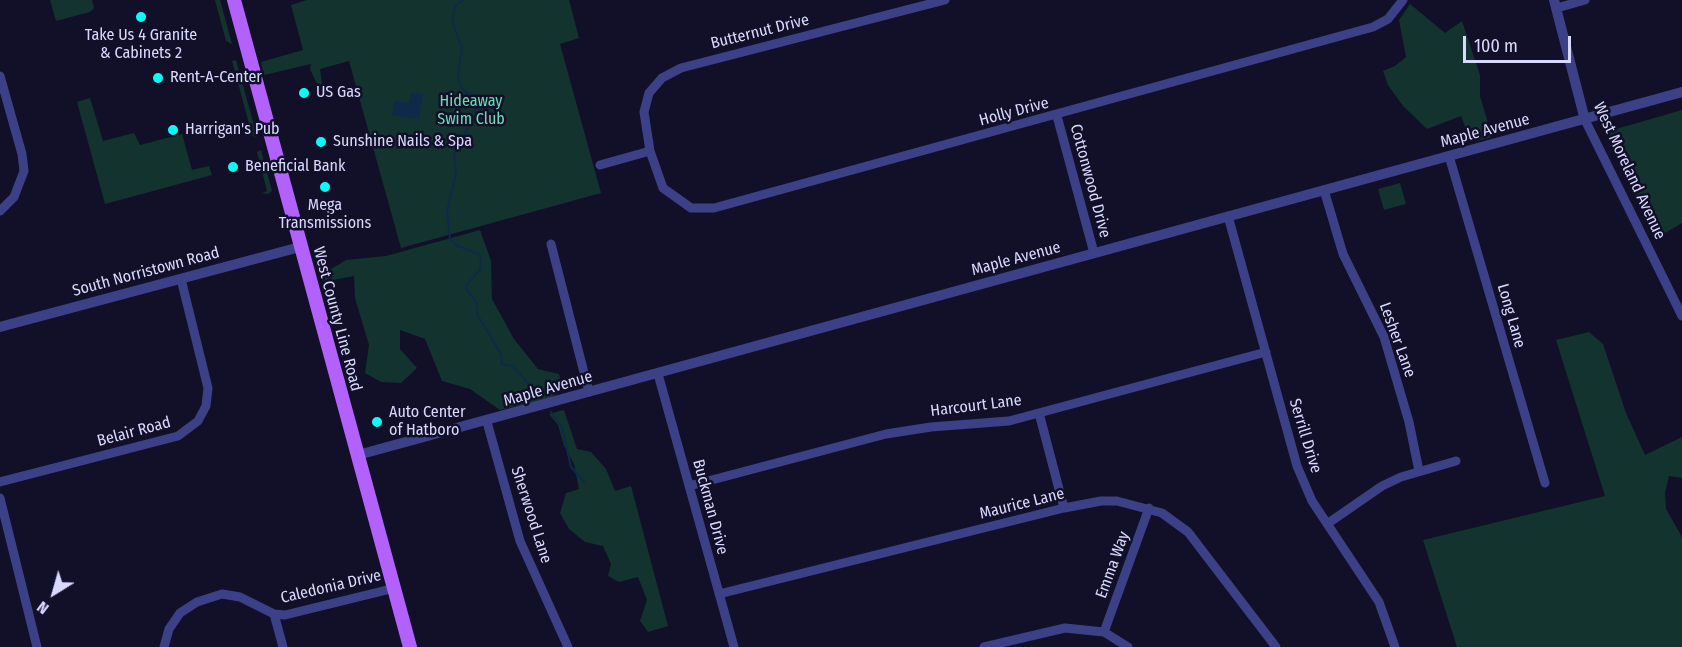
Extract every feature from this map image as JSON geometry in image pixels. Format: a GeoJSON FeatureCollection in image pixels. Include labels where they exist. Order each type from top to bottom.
{"type":"FeatureCollection","features":[{"type":"Feature","properties":{"kind":"main road","name":"West County Line Road"},"geometry":{"type":"LineString","coordinates":[[234,0],[410,647]]}},
{"type":"Feature","properties":{"kind":"street","name":"Butternut Drive"},"geometry":{"type":"LineString","coordinates":[[650,151],[644,120],[646,101],[656,83],[670,73],[906,5],[945,0]]}},
{"type":"Feature","properties":{"kind":"street","name":"Holly Drive"},"geometry":{"type":"LineString","coordinates":[[650,151],[659,179],[669,194],[691,208],[706,209],[1057,116],[1373,27],[1388,19],[1403,0]]}},
{"type":"Feature","properties":{"kind":"street"},"geometry":{"type":"LineString","coordinates":[[1555,4],[1585,0]]}},
{"type":"Feature","properties":{"kind":"street","name":"West Moreland Avenue"},"geometry":{"type":"LineString","coordinates":[[1555,4],[1586,120],[1682,316]]}},
{"type":"Feature","properties":{"kind":"street"},"geometry":{"type":"LineString","coordinates":[[0,76],[22,154],[22,177],[14,197],[0,211]]}},
{"type":"Feature","properties":{"kind":"street","name":"Maple Avenue"},"geometry":{"type":"LineString","coordinates":[[358,455],[487,422],[1682,92]]}},
{"type":"Feature","properties":{"kind":"street","name":"Cottonwood Drive"},"geometry":{"type":"LineString","coordinates":[[1057,116],[1094,253]]}},
{"type":"Feature","properties":{"kind":"street"},"geometry":{"type":"LineString","coordinates":[[600,165],[650,151]]}},
{"type":"Feature","properties":{"kind":"street","name":"Long Lane"},"geometry":{"type":"LineString","coordinates":[[1449,156],[1545,483]]}},
{"type":"Feature","properties":{"kind":"street","name":"Lesher Lane"},"geometry":{"type":"LineString","coordinates":[[1324,190],[1343,254],[1384,337],[1409,422],[1419,471]]}},
{"type":"Feature","properties":{"kind":"street","name":"Serrill Drive"},"geometry":{"type":"LineString","coordinates":[[1228,216],[1297,466],[1312,501],[1379,602],[1395,647]]}},
{"type":"Feature","properties":{"kind":"street"},"geometry":{"type":"LineString","coordinates":[[551,244],[589,392]]}},
{"type":"Feature","properties":{"kind":"street","name":"South Norristown Road"},"geometry":{"type":"LineString","coordinates":[[0,327],[300,247]]}},
{"type":"Feature","properties":{"kind":"street","name":"Belair Road"},"geometry":{"type":"LineString","coordinates":[[0,483],[178,436],[198,421],[206,406],[208,388],[181,279]]}},
{"type":"Feature","properties":{"kind":"street","name":"Harcourt Lane"},"geometry":{"type":"LineString","coordinates":[[689,486],[886,434],[931,427],[999,422],[1039,413],[1266,352]]}},
{"type":"Feature","properties":{"kind":"street","name":"Buckman Drive"},"geometry":{"type":"LineString","coordinates":[[658,374],[734,647]]}},
{"type":"Feature","properties":{"kind":"street"},"geometry":{"type":"LineString","coordinates":[[1039,413],[1064,508]]}},
{"type":"Feature","properties":{"kind":"street","name":"Sherwood Lane"},"geometry":{"type":"LineString","coordinates":[[487,422],[520,541],[568,647]]}},
{"type":"Feature","properties":{"kind":"street"},"geometry":{"type":"LineString","coordinates":[[1327,524],[1382,486],[1419,471],[1456,461]]}},
{"type":"Feature","properties":{"kind":"street"},"geometry":{"type":"LineString","coordinates":[[0,498],[37,647]]}},
{"type":"Feature","properties":{"kind":"street","name":"Maurice Lane"},"geometry":{"type":"LineString","coordinates":[[718,594],[1064,508],[1101,501],[1125,502],[1149,508],[1175,522],[1198,543],[1276,647]]}},
{"type":"Feature","properties":{"kind":"street","name":"Emma Way"},"geometry":{"type":"LineString","coordinates":[[1104,632],[1149,508]]}},
{"type":"Feature","properties":{"kind":"street","name":"Caledonia Drive"},"geometry":{"type":"LineString","coordinates":[[274,614],[285,615],[395,588]]}},
{"type":"Feature","properties":{"kind":"street"},"geometry":{"type":"LineString","coordinates":[[164,647],[172,622],[188,606],[215,595],[232,595],[274,614],[283,647]]}},
{"type":"Feature","properties":{"kind":"street"},"geometry":{"type":"LineString","coordinates":[[984,647],[1065,628],[1104,632],[1128,647]]}},
{"type":"Feature","properties":{"kind":"green space"},"geometry":{"type":"Polygon","coordinates":[[[50,0],[92,0],[94,8],[90,12],[56,21],[50,0]]]}},
{"type":"Feature","properties":{"kind":"green space"},"geometry":{"type":"Polygon","coordinates":[[[215,0],[220,0],[232,44],[226,41],[215,0]]]}},
{"type":"Feature","properties":{"kind":"green space","name":"Hideaway Swim Club"},"geometry":{"type":"Polygon","coordinates":[[[307,0],[569,0],[579,38],[560,44],[601,193],[401,248],[349,61],[320,69],[323,90],[319,88],[310,69],[311,64],[264,75],[261,62],[303,50],[291,5],[307,0]]]}},
{"type":"Feature","properties":{"kind":"green space"},"geometry":{"type":"Polygon","coordinates":[[[1410,4],[1445,33],[1462,21],[1480,75],[1480,96],[1492,137],[1477,141],[1466,129],[1461,116],[1427,129],[1403,106],[1388,85],[1383,71],[1395,66],[1406,57],[1399,20],[1410,4]]]}},
{"type":"Feature","properties":{"kind":"green space"},"geometry":{"type":"Polygon","coordinates":[[[236,60],[257,136],[255,137],[252,135],[232,61],[236,60]]]}},
{"type":"Feature","properties":{"kind":"green space"},"geometry":{"type":"Polygon","coordinates":[[[90,98],[103,141],[134,133],[140,145],[182,134],[192,170],[209,166],[212,175],[105,204],[77,102],[90,98]]]}},
{"type":"Feature","properties":{"kind":"green space"},"geometry":{"type":"Polygon","coordinates":[[[1682,110],[1682,223],[1655,239],[1606,132],[1682,110]]]}},
{"type":"Feature","properties":{"kind":"green space"},"geometry":{"type":"Polygon","coordinates":[[[261,150],[272,191],[268,194],[262,193],[267,191],[257,152],[261,150]]]}},
{"type":"Feature","properties":{"kind":"green space"},"geometry":{"type":"Polygon","coordinates":[[[1400,183],[1406,204],[1384,210],[1378,189],[1400,183]]]}},
{"type":"Feature","properties":{"kind":"green space"},"geometry":{"type":"Polygon","coordinates":[[[480,230],[491,261],[492,299],[514,339],[538,369],[559,374],[562,390],[551,398],[500,410],[470,389],[442,381],[425,339],[400,330],[400,349],[417,368],[401,383],[381,382],[365,373],[369,345],[355,298],[354,276],[328,281],[321,281],[318,277],[346,260],[386,256],[480,230]]]}},
{"type":"Feature","properties":{"kind":"green space"},"geometry":{"type":"Polygon","coordinates":[[[1589,332],[1603,344],[1626,413],[1645,455],[1682,437],[1682,478],[1669,476],[1665,493],[1666,509],[1682,537],[1682,647],[1457,647],[1423,540],[1605,496],[1556,340],[1589,332]]]}},
{"type":"Feature","properties":{"kind":"green space"},"geometry":{"type":"Polygon","coordinates":[[[564,410],[577,449],[591,452],[606,469],[615,491],[631,486],[668,626],[648,632],[640,621],[647,600],[638,577],[619,582],[608,576],[611,564],[603,546],[585,542],[569,529],[560,513],[566,493],[579,489],[574,464],[564,446],[558,425],[549,414],[564,410]]]}},
{"type":"Feature","properties":{"kind":"water"},"geometry":{"type":"Polygon","coordinates":[[[411,93],[423,94],[419,119],[392,115],[394,101],[409,103],[411,93]]]}},
{"type":"Feature","properties":{"kind":"waterway"},"geometry":{"type":"LineString","coordinates":[[463,0],[455,6],[452,21],[462,48],[458,76],[460,85],[466,93],[473,95],[478,108],[454,155],[456,173],[447,212],[450,240],[458,246],[479,254],[481,258],[480,270],[466,285],[466,289],[477,303],[477,314],[501,354],[502,364],[513,366],[532,388],[545,395]]}},
{"type":"Feature","properties":{"kind":"waterway"},"geometry":{"type":"LineString","coordinates":[[551,412],[562,428],[571,467],[585,483]]}},
{"type":"Feature","properties":{"kind":"place","name":"Take Us 4 Granite & Cabinets 2"},"geometry":{"type":"Point","coordinates":[141,17]}},
{"type":"Feature","properties":{"kind":"place","name":"Rent-A-Center"},"geometry":{"type":"Point","coordinates":[158,78]}},
{"type":"Feature","properties":{"kind":"place","name":"US Gas"},"geometry":{"type":"Point","coordinates":[304,93]}},
{"type":"Feature","properties":{"kind":"place","name":"Harrigan's Pub"},"geometry":{"type":"Point","coordinates":[173,130]}},
{"type":"Feature","properties":{"kind":"place","name":"Sunshine Nails & Spa"},"geometry":{"type":"Point","coordinates":[321,142]}},
{"type":"Feature","properties":{"kind":"place","name":"Beneficial Bank"},"geometry":{"type":"Point","coordinates":[233,167]}},
{"type":"Feature","properties":{"kind":"place","name":"Mega Transmissions"},"geometry":{"type":"Point","coordinates":[325,187]}},
{"type":"Feature","properties":{"kind":"place","name":"Auto Center of Hatboro"},"geometry":{"type":"Point","coordinates":[377,422]}}]}
